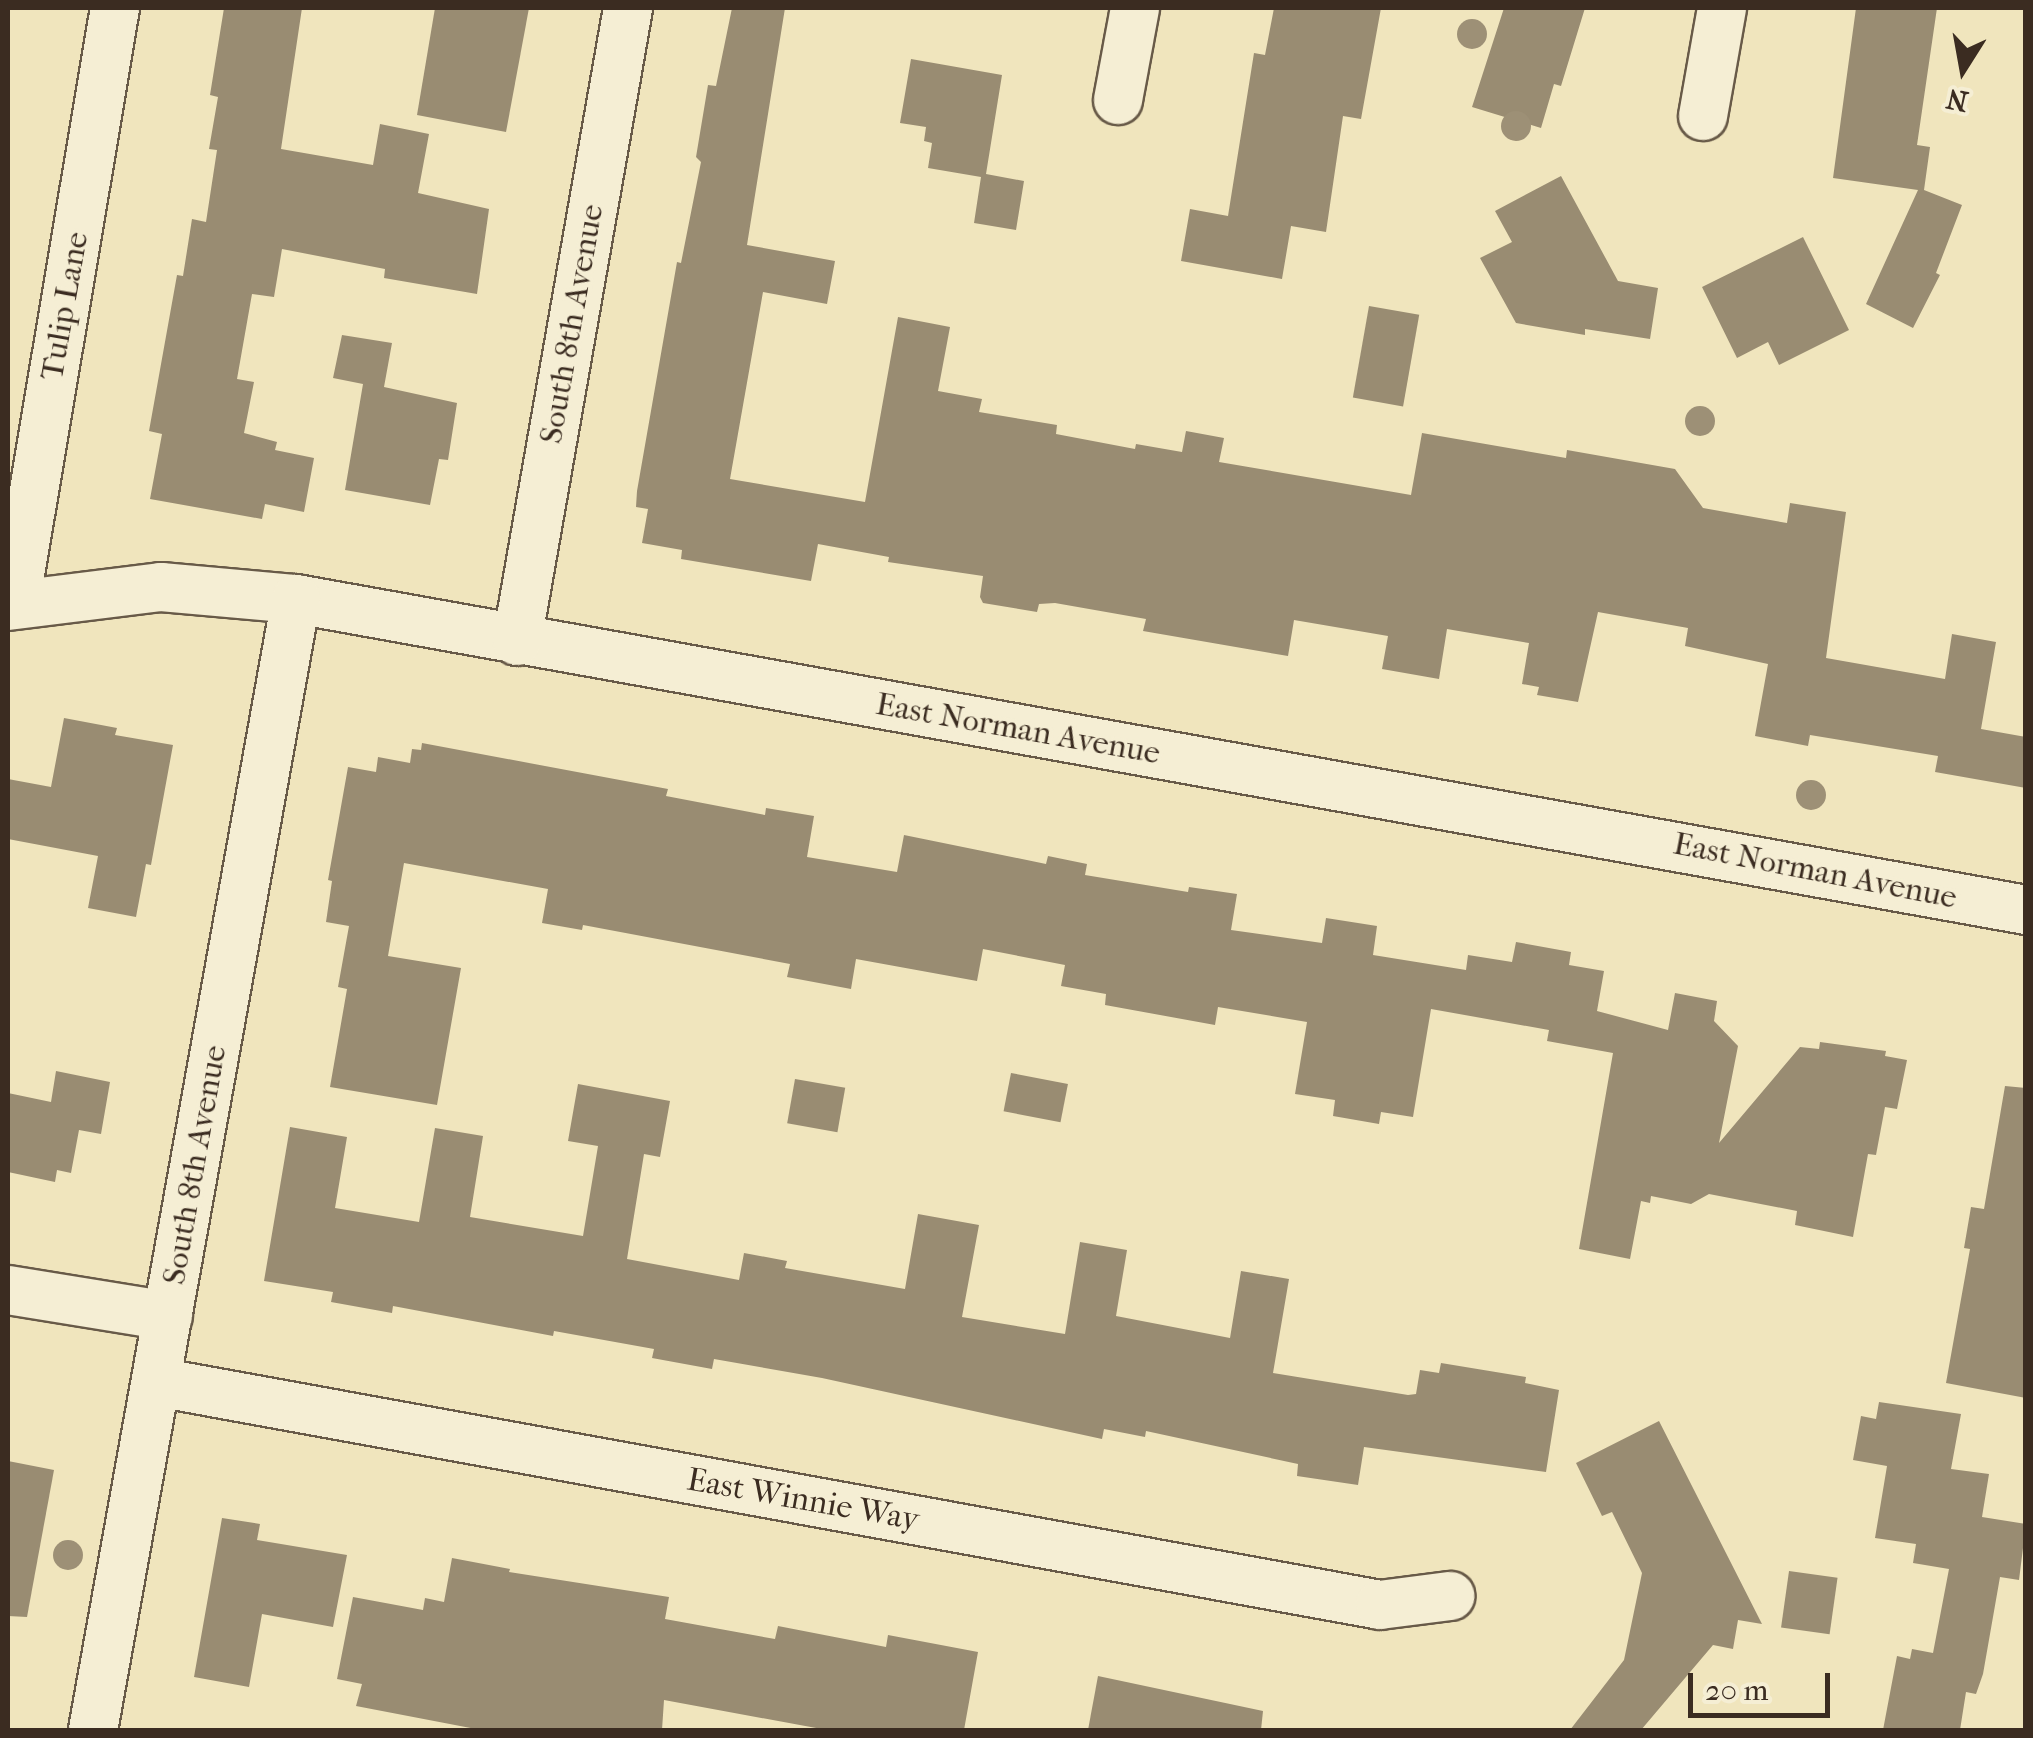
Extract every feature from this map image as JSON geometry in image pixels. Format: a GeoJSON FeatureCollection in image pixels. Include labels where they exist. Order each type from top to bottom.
{"type":"FeatureCollection","features":[{"type":"Feature","properties":{"kind":"street","name":"Tulip Lane"},"geometry":{"type":"LineString","coordinates":[[11,605],[114,8]]}},
{"type":"Feature","properties":{"kind":"street","name":"South 8th Avenue"},"geometry":{"type":"LineString","coordinates":[[517,641],[628,8]]}},
{"type":"Feature","properties":{"kind":"street"},"geometry":{"type":"LineString","coordinates":[[1118,100],[1135,8]]}},
{"type":"Feature","properties":{"kind":"street"},"geometry":{"type":"LineString","coordinates":[[1704,116],[1722,8]]}},
{"type":"Feature","properties":{"kind":"street","name":"East Norman Avenue"},"geometry":{"type":"LineString","coordinates":[[11,605],[161,586],[296,599],[2026,910]]}},
{"type":"Feature","properties":{"kind":"street","name":"South 8th Avenue"},"geometry":{"type":"LineString","coordinates":[[93,1730],[296,599]]}},
{"type":"Feature","properties":{"kind":"street"},"geometry":{"type":"LineString","coordinates":[[8,1290],[168,1316]]}},
{"type":"Feature","properties":{"kind":"street","name":"East Winnie Way"},"geometry":{"type":"LineString","coordinates":[[157,1382],[1380,1605],[1450,1596]]}},
{"type":"Feature","properties":{"kind":"building"},"geometry":{"type":"Polygon","coordinates":[[[224,8],[302,8],[281,149],[373,165],[380,124],[429,134],[418,193],[489,209],[477,294],[384,278],[385,269],[282,249],[274,297],[252,294],[237,379],[254,382],[244,433],[277,442],[275,450],[314,458],[304,512],[265,504],[262,519],[150,499],[162,434],[149,431],[177,275],[183,276],[192,219],[206,222],[217,150],[209,149],[218,97],[210,95],[224,8]]]}},
{"type":"Feature","properties":{"kind":"building"},"geometry":{"type":"Polygon","coordinates":[[[435,8],[529,8],[506,132],[417,115],[435,8]]]}},
{"type":"Feature","properties":{"kind":"building"},"geometry":{"type":"Polygon","coordinates":[[[732,8],[785,8],[747,245],[835,261],[827,304],[763,292],[730,479],[865,502],[898,317],[950,327],[938,391],[982,399],[979,412],[1057,425],[1056,434],[1135,449],[1136,444],[1182,452],[1186,431],[1224,438],[1219,462],[1411,495],[1422,433],[1566,458],[1567,450],[1675,469],[1703,508],[1787,523],[1790,503],[1846,512],[1826,658],[1945,679],[1952,634],[1996,642],[1981,729],[2026,737],[2026,788],[1935,772],[1938,756],[1810,735],[1808,746],[1755,736],[1768,664],[1685,646],[1688,628],[1598,612],[1578,702],[1537,695],[1539,687],[1522,684],[1529,643],[1447,629],[1439,679],[1382,669],[1388,636],[1294,620],[1288,656],[1143,631],[1146,619],[1055,603],[1039,604],[1037,612],[983,603],[983,576],[888,562],[889,557],[818,544],[811,581],[681,559],[682,550],[642,543],[648,509],[636,507],[637,491],[677,262],[681,263],[701,162],[696,157],[708,85],[716,86],[732,8]]]}},
{"type":"Feature","properties":{"kind":"building"},"geometry":{"type":"Polygon","coordinates":[[[1274,8],[1381,8],[1361,119],[1343,116],[1326,232],[1291,226],[1282,279],[1181,261],[1190,209],[1228,216],[1254,53],[1265,55],[1274,8]]]}},
{"type":"Feature","properties":{"kind":"building"},"geometry":{"type":"Polygon","coordinates":[[[1504,8],[1585,8],[1561,86],[1554,84],[1541,128],[1472,107],[1504,8]]]}},
{"type":"Feature","properties":{"kind":"building"},"geometry":{"type":"Polygon","coordinates":[[[1856,8],[1937,8],[1917,145],[1930,147],[1924,190],[1962,205],[1936,273],[1940,275],[1913,328],[1866,304],[1918,190],[1833,178],[1856,8]]]}},
{"type":"Feature","properties":{"kind":"building"},"geometry":{"type":"Polygon","coordinates":[[[911,59],[1002,75],[986,174],[1024,181],[1016,230],[974,223],[981,177],[928,168],[932,143],[924,141],[926,127],[900,123],[911,59]]]}},
{"type":"Feature","properties":{"kind":"building"},"geometry":{"type":"Polygon","coordinates":[[[1561,176],[1618,281],[1658,288],[1650,339],[1585,329],[1585,335],[1516,323],[1480,258],[1512,242],[1495,211],[1561,176]]]}},
{"type":"Feature","properties":{"kind":"building"},"geometry":{"type":"Polygon","coordinates":[[[1803,237],[1849,330],[1779,365],[1768,342],[1737,358],[1702,287],[1803,237]]]}},
{"type":"Feature","properties":{"kind":"building"},"geometry":{"type":"Polygon","coordinates":[[[1369,306],[1419,315],[1403,406],[1353,398],[1369,306]]]}},
{"type":"Feature","properties":{"kind":"building"},"geometry":{"type":"Polygon","coordinates":[[[342,335],[392,343],[384,387],[457,403],[448,460],[439,459],[430,505],[345,490],[363,384],[333,378],[342,335]]]}},
{"type":"Feature","properties":{"kind":"building"},"geometry":{"type":"Polygon","coordinates":[[[64,718],[117,728],[115,735],[173,745],[151,865],[146,864],[136,917],[88,908],[98,856],[8,839],[8,779],[51,787],[64,718]]]}},
{"type":"Feature","properties":{"kind":"building"},"geometry":{"type":"Polygon","coordinates":[[[422,743],[668,789],[666,796],[765,815],[766,808],[814,816],[807,857],[897,872],[904,835],[1046,864],[1048,856],[1087,864],[1085,875],[1188,892],[1189,887],[1237,894],[1231,930],[1322,943],[1326,918],[1377,926],[1373,955],[1466,970],[1468,955],[1512,962],[1516,942],[1571,952],[1569,965],[1604,971],[1597,1011],[1668,1030],[1675,993],[1717,1001],[1714,1021],[1738,1046],[1719,1143],[1800,1047],[1819,1049],[1820,1042],[1886,1051],[1885,1056],[1907,1060],[1897,1109],[1885,1107],[1876,1155],[1868,1154],[1853,1237],[1795,1225],[1797,1211],[1709,1194],[1691,1204],[1651,1196],[1650,1203],[1641,1201],[1630,1259],[1579,1249],[1613,1053],[1547,1041],[1549,1030],[1431,1009],[1413,1117],[1381,1112],[1379,1124],[1333,1116],[1335,1100],[1295,1094],[1307,1022],[1218,1007],[1215,1025],[1105,1005],[1106,994],[1061,986],[1065,965],[983,949],[977,981],[856,959],[851,989],[787,977],[790,964],[583,925],[582,930],[542,923],[548,889],[404,863],[388,956],[461,968],[437,1105],[330,1087],[347,989],[338,987],[349,926],[326,922],[332,881],[328,880],[348,767],[376,772],[378,757],[410,763],[412,749],[421,750],[422,743]]]}},
{"type":"Feature","properties":{"kind":"building"},"geometry":{"type":"Polygon","coordinates":[[[56,1071],[110,1082],[101,1134],[79,1130],[71,1173],[57,1170],[55,1182],[8,1172],[8,1093],[51,1102],[56,1071]]]}},
{"type":"Feature","properties":{"kind":"building"},"geometry":{"type":"Polygon","coordinates":[[[1011,1073],[1068,1084],[1060,1122],[1004,1111],[1011,1073]]]}},
{"type":"Feature","properties":{"kind":"building"},"geometry":{"type":"Polygon","coordinates":[[[795,1079],[845,1088],[837,1132],[787,1123],[795,1079]]]}},
{"type":"Feature","properties":{"kind":"building"},"geometry":{"type":"Polygon","coordinates":[[[578,1084],[670,1101],[660,1157],[644,1154],[627,1259],[739,1280],[744,1253],[787,1261],[785,1268],[905,1289],[918,1214],[979,1225],[962,1317],[1065,1334],[1080,1242],[1127,1250],[1116,1316],[1230,1338],[1241,1271],[1289,1279],[1273,1373],[1408,1395],[1416,1394],[1420,1370],[1439,1373],[1441,1363],[1526,1377],[1525,1383],[1559,1390],[1546,1472],[1364,1447],[1358,1485],[1297,1476],[1298,1464],[1146,1431],[1145,1437],[1104,1429],[1102,1439],[822,1378],[714,1359],[712,1369],[652,1358],[654,1349],[554,1331],[553,1336],[393,1306],[392,1313],[331,1302],[333,1292],[264,1281],[290,1127],[347,1137],[335,1208],[419,1222],[435,1128],[483,1136],[470,1217],[583,1236],[598,1146],[568,1141],[578,1084]]]}},
{"type":"Feature","properties":{"kind":"building"},"geometry":{"type":"Polygon","coordinates":[[[2005,1086],[2026,1088],[2026,1398],[1946,1383],[1970,1249],[1964,1248],[1971,1207],[1984,1209],[2005,1086]]]}},
{"type":"Feature","properties":{"kind":"building"},"geometry":{"type":"Polygon","coordinates":[[[1879,1402],[1961,1414],[1951,1469],[1989,1474],[1982,1517],[2026,1524],[2019,1580],[2000,1577],[1983,1674],[1976,1694],[1966,1692],[1960,1730],[1883,1730],[1897,1656],[1910,1659],[1912,1649],[1933,1653],[1949,1569],[1913,1563],[1916,1544],[1875,1538],[1887,1466],[1853,1460],[1861,1416],[1876,1419],[1879,1402]]]}},
{"type":"Feature","properties":{"kind":"building"},"geometry":{"type":"Polygon","coordinates":[[[1659,1421],[1762,1624],[1738,1620],[1733,1649],[1713,1645],[1641,1730],[1570,1730],[1624,1660],[1642,1573],[1612,1512],[1602,1516],[1576,1463],[1659,1421]]]}},
{"type":"Feature","properties":{"kind":"building"},"geometry":{"type":"Polygon","coordinates":[[[8,1461],[54,1470],[27,1617],[8,1616],[8,1461]]]}},
{"type":"Feature","properties":{"kind":"building"},"geometry":{"type":"Polygon","coordinates":[[[222,1518],[260,1524],[257,1540],[347,1555],[333,1627],[262,1614],[249,1687],[194,1677],[222,1518]]]}},
{"type":"Feature","properties":{"kind":"building"},"geometry":{"type":"Polygon","coordinates":[[[452,1558],[510,1569],[509,1572],[669,1597],[665,1619],[775,1639],[778,1626],[886,1647],[888,1635],[978,1652],[964,1730],[827,1730],[664,1700],[662,1730],[481,1730],[356,1706],[362,1684],[337,1679],[353,1597],[423,1610],[425,1598],[444,1602],[452,1558]]]}},
{"type":"Feature","properties":{"kind":"building"},"geometry":{"type":"Polygon","coordinates":[[[1789,1571],[1838,1578],[1830,1634],[1781,1627],[1789,1571]]]}},
{"type":"Feature","properties":{"kind":"building"},"geometry":{"type":"Polygon","coordinates":[[[1098,1676],[1263,1711],[1261,1730],[1088,1730],[1098,1676]]]}}]}
